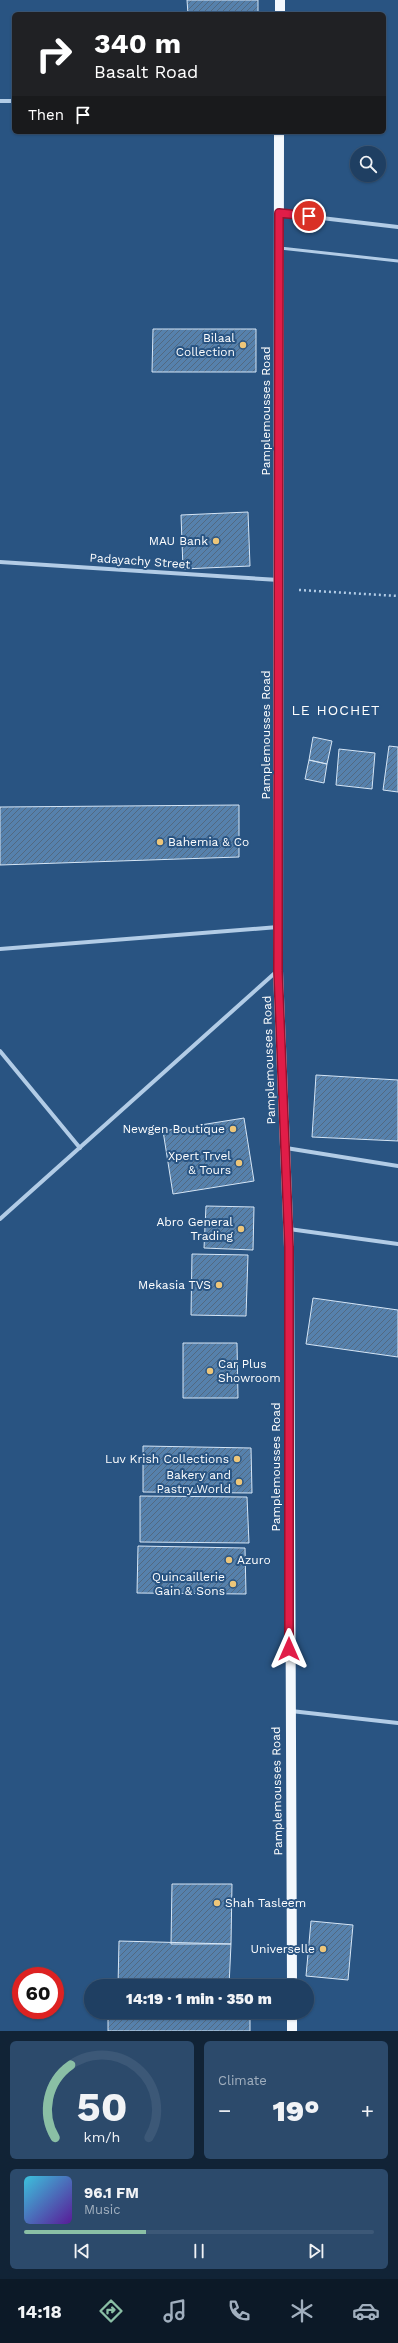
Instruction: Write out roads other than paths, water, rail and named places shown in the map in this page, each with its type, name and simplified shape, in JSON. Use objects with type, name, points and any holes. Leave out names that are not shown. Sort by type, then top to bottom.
[{"type":"main road","points":[[280,0],[280,12]]},
{"type":"main road","name":"Pamplemousses Road","points":[[279,134],[278,971],[288,1229],[289,1711],[292,1979]]},
{"type":"main road","points":[[292,2019],[292,2031]]},
{"type":"street","points":[[0,101],[12,101]]},
{"type":"street","points":[[279,213],[398,227]]},
{"type":"street","name":"Padayachy Street","points":[[0,562],[279,585]]},
{"type":"street","points":[[0,949],[278,926]]},
{"type":"street","points":[[0,1219],[278,971]]},
{"type":"street","points":[[0,1051],[80,1148]]},
{"type":"street","points":[[285,1148],[398,1166]]},
{"type":"street","points":[[288,1229],[398,1244]]},
{"type":"street","points":[[289,1711],[398,1723]]},
{"type":"lane","points":[[279,248],[398,261]]},
{"type":"place","name":"Bilaal Collection","points":[[243,345]]},
{"type":"place","name":"MAU Bank","points":[[216,541]]},
{"type":"place","name":"Bahemia & Co","points":[[160,842]]},
{"type":"place","name":"Newgen Boutique","points":[[233,1129]]},
{"type":"place","name":"Xpert Trvel & Tours","points":[[239,1163]]},
{"type":"place","name":"Abro General Trading","points":[[241,1229]]},
{"type":"place","name":"Mekasia TVS","points":[[219,1285]]},
{"type":"place","name":"Car Plus Showroom","points":[[210,1371]]},
{"type":"place","name":"Luv Krish Collections","points":[[237,1459]]},
{"type":"place","name":"Bakery and Pastry World","points":[[239,1482]]},
{"type":"place","name":"Azuro","points":[[229,1560]]},
{"type":"place","name":"Quincaillerie Gain & Sons","points":[[233,1584]]},
{"type":"place","name":"Shah Tasleem","points":[[217,1903]]},
{"type":"place","name":"Universelle","points":[[323,1949]]},
{"type":"district","name":"LE HOCHET","points":[[336,710]]}]
